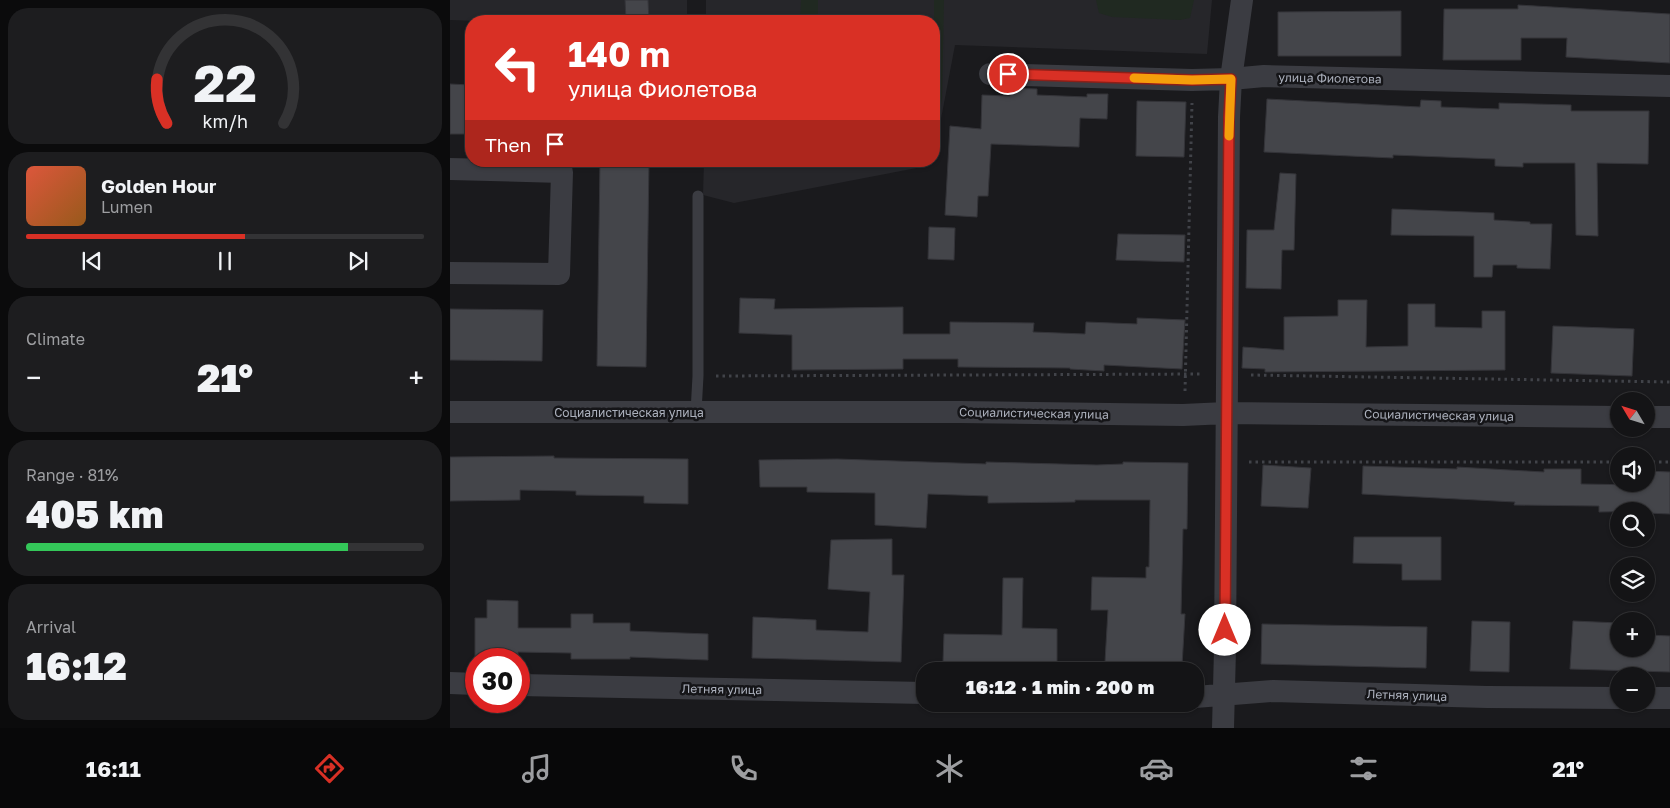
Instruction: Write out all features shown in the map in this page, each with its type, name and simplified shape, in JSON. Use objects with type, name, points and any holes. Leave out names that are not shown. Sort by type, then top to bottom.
[{"type":"street","points":[[1223,728],[1229,117],[1231,79],[1242,0]]},
{"type":"street","name":"улица Фиолетова","points":[[990,74],[1192,80],[1264,76],[1670,86]]},
{"type":"street","points":[[450,169],[562,172],[559,274],[450,273]]},
{"type":"street","name":"Социалистическая улица","points":[[450,412],[1226,413],[1610,417]]},
{"type":"street","points":[[1655,417],[1670,417]]},
{"type":"street","points":[[450,683],[465,684]]},
{"type":"street","name":"Летняя улица","points":[[530,685],[916,693]]},
{"type":"street","name":"Летняя улица","points":[[1204,696],[1273,691],[1487,697],[1610,698]]},
{"type":"street","points":[[1655,698],[1670,698]]},
{"type":"lane","points":[[696,412],[698,376],[698,196]]},
{"type":"path","points":[[1183,414],[1186,374],[1192,80]]},
{"type":"path","points":[[698,376],[1227,374],[1670,382]]},
{"type":"path","points":[[1226,462],[1610,462]]},
{"type":"path","points":[[1655,462],[1670,462]]},
{"type":"shaded area","points":[[450,0],[687,0],[687,15],[465,15],[465,20],[450,20]]},
{"type":"shaded area","points":[[706,0],[1212,0],[1207,54],[955,45],[940,124],[940,15],[706,15]]},
{"type":"shaded area","points":[[801,0],[818,0],[818,15],[800,15]]},
{"type":"shaded area","points":[[934,0],[944,0],[942,98],[940,111],[940,15],[934,15]]},
{"type":"shaded area","points":[[1096,0],[1194,0],[1190,18],[1180,20],[1112,17],[1099,13]]},
{"type":"shaded area","points":[[704,167],[922,167],[734,203],[703,195]]},
{"type":"building","points":[[625,0],[648,0],[649,15],[626,15]]},
{"type":"building","points":[[1518,5],[1670,14],[1670,63],[1566,57],[1567,38],[1521,38],[1521,60],[1443,60],[1444,9],[1518,9]]},
{"type":"building","points":[[1401,11],[1401,56],[1278,56],[1278,12]]},
{"type":"building","points":[[450,84],[465,85],[465,134],[450,134]]},
{"type":"building","points":[[1010,88],[1037,89],[1037,95],[1087,97],[1087,94],[1108,94],[1107,119],[1080,118],[1079,147],[991,144],[988,196],[978,196],[977,217],[945,215],[950,126],[981,129],[982,95],[1010,96]]},
{"type":"building","points":[[1267,99],[1420,107],[1421,100],[1441,101],[1441,107],[1499,109],[1499,103],[1571,105],[1571,111],[1649,111],[1648,164],[1597,163],[1598,236],[1576,235],[1575,163],[1523,163],[1523,167],[1495,166],[1495,159],[1393,155],[1393,158],[1264,152]]},
{"type":"building","points":[[1137,101],[1186,102],[1184,157],[1136,156]]},
{"type":"building","points":[[600,167],[649,167],[646,367],[597,366]]},
{"type":"building","points":[[1280,173],[1296,174],[1294,250],[1282,250],[1281,289],[1246,288],[1247,230],[1274,230]]},
{"type":"building","points":[[1392,209],[1494,213],[1494,220],[1530,222],[1530,224],[1552,224],[1550,269],[1517,268],[1517,265],[1493,265],[1492,277],[1474,277],[1474,236],[1391,235]]},
{"type":"building","points":[[929,227],[955,228],[954,260],[928,259]]},
{"type":"building","points":[[1118,234],[1185,235],[1184,262],[1116,260]]},
{"type":"building","points":[[740,298],[775,299],[774,309],[903,307],[903,334],[950,334],[950,322],[1034,323],[1033,332],[1085,334],[1086,322],[1137,324],[1137,318],[1185,320],[1182,369],[1104,365],[1104,371],[1070,368],[958,367],[958,359],[903,359],[903,369],[792,370],[792,335],[739,333]]},
{"type":"building","points":[[1338,300],[1367,300],[1366,347],[1408,346],[1408,304],[1435,304],[1435,327],[1482,328],[1482,311],[1505,311],[1505,370],[1265,372],[1265,369],[1242,368],[1243,347],[1284,350],[1284,317],[1338,316]]},
{"type":"building","points":[[450,309],[543,310],[542,361],[450,360]]},
{"type":"building","points":[[1553,326],[1634,329],[1632,376],[1551,373]]},
{"type":"building","points":[[554,456],[554,458],[688,459],[688,504],[644,503],[644,496],[576,495],[576,491],[520,490],[520,500],[450,501],[450,457]]},
{"type":"building","points":[[837,459],[986,464],[986,462],[1097,465],[1123,464],[1123,462],[1188,463],[1187,529],[1183,529],[1181,614],[1185,614],[1182,662],[1105,662],[1108,610],[1091,610],[1092,577],[1146,578],[1146,567],[1149,567],[1150,500],[988,503],[988,496],[928,494],[926,528],[875,525],[875,493],[807,492],[807,487],[760,487],[759,460]]},
{"type":"building","points":[[1263,465],[1311,468],[1308,508],[1261,506]]},
{"type":"building","points":[[1363,466],[1457,469],[1457,467],[1544,472],[1544,469],[1581,469],[1581,484],[1610,484],[1610,492],[1655,492],[1655,471],[1670,472],[1670,514],[1655,513],[1655,502],[1610,502],[1610,512],[1599,512],[1599,506],[1514,505],[1515,502],[1362,494]]},
{"type":"building","points":[[1354,537],[1441,537],[1441,580],[1402,580],[1402,564],[1353,563]]},
{"type":"building","points":[[892,539],[892,575],[904,575],[901,662],[752,658],[753,617],[816,620],[816,630],[868,632],[870,592],[828,589],[831,540]]},
{"type":"building","points":[[1003,578],[1023,578],[1022,628],[1057,629],[1057,662],[943,662],[944,634],[1002,635]]},
{"type":"building","points":[[487,600],[518,601],[518,628],[571,628],[571,614],[593,614],[593,623],[630,623],[630,631],[708,634],[708,660],[630,657],[630,659],[571,659],[571,653],[530,652],[530,648],[475,648],[475,618],[487,618]]},
{"type":"building","points":[[1472,621],[1510,622],[1509,672],[1470,671]]},
{"type":"building","points":[[1573,621],[1610,623],[1610,657],[1655,657],[1655,635],[1670,636],[1670,672],[1655,672],[1655,667],[1610,667],[1610,670],[1570,669]]},
{"type":"building","points":[[1262,624],[1427,627],[1426,668],[1261,664]]},
{"type":"slow traffic","points":[[1134,78],[1231,79],[1229,136]]},
{"type":"route","points":[[1008,74],[1192,80],[1231,79],[1229,117],[1225,630]]}]
